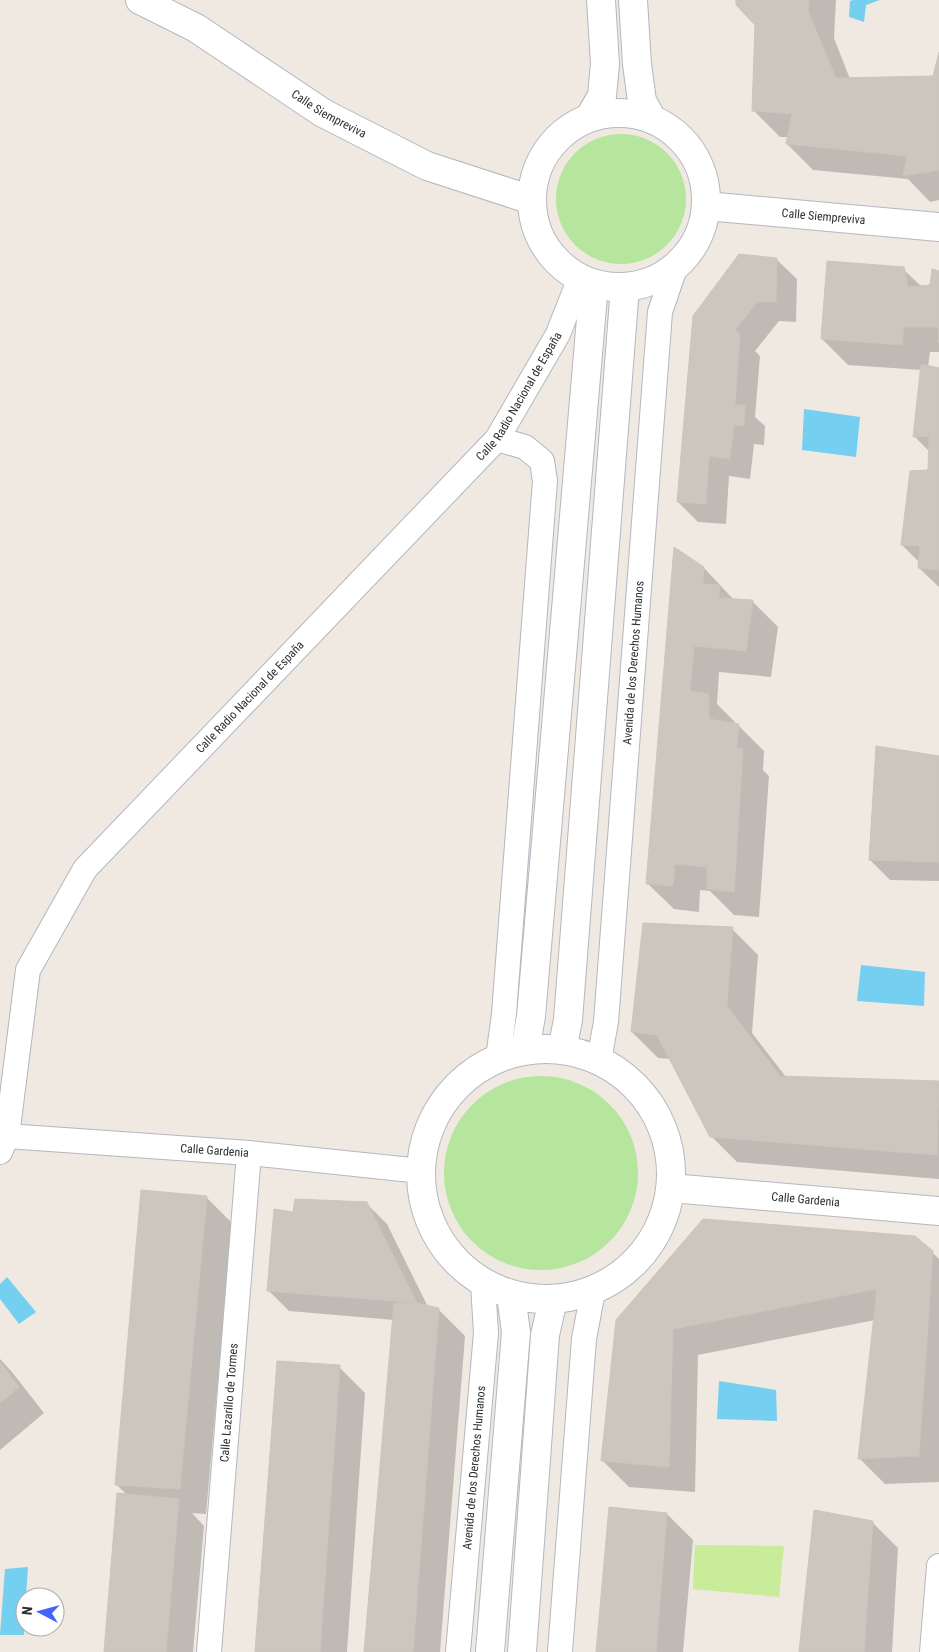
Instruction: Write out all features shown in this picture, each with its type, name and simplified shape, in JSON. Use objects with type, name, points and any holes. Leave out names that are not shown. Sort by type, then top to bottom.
[{"type":"main road","name":"Calle Siempreviva","points":[[140,0],[196,28],[323,114],[427,166],[532,200]]},
{"type":"main road","points":[[589,118],[602,96],[605,64],[601,0]]},
{"type":"main road","points":[[633,0],[637,64],[642,101],[652,119]]},
{"type":"main road","points":[[610,113],[632,113],[652,119],[676,133],[694,154],[704,179],[706,206],[702,230],[690,251],[674,268],[652,282],[625,288],[609,287],[587,281],[560,265],[544,246],[535,224],[532,200],[536,173],[548,149],[566,130],[589,118],[610,113]]},
{"type":"main road","name":"Calle Siempreviva","points":[[706,206],[939,226]]},
{"type":"main road","points":[[525,1050],[531,1016],[587,281]]},
{"type":"main road","points":[[562,1050],[568,1020],[625,288]]},
{"type":"main road","points":[[525,1050],[562,1050],[599,1060],[632,1082],[656,1112],[669,1150],[671,1188],[663,1222],[646,1251],[622,1275],[593,1291],[552,1300],[511,1295],[484,1284],[457,1263],[436,1236],[424,1204],[420,1171],[427,1135],[443,1103],[467,1077],[498,1058],[525,1050]]},
{"type":"main road","name":"Calle Gardenia","points":[[671,1188],[939,1211]]},
{"type":"main road","points":[[490,1652],[516,1332],[511,1295]]},
{"type":"main road","points":[[522,1652],[545,1335],[552,1300]]},
{"type":"street","name":"Avenida de los Derechos Humanos","points":[[599,1060],[606,1022],[660,312],[674,268]]},
{"type":"street","name":"Calle Radio Nacional de España","points":[[4,1144],[28,970],[85,868],[497,439],[587,281]]},
{"type":"street","points":[[497,439],[525,447],[542,461],[545,481],[504,1014],[498,1058]]},
{"type":"street","name":"Calle Gardenia","points":[[4,1144],[249,1154],[420,1171]]},
{"type":"street","name":"Calle Lazarillo de Tormes","points":[[209,1652],[249,1154]]},
{"type":"street","name":"Avenida de los Derechos Humanos","points":[[458,1652],[486,1333],[484,1284]]},
{"type":"street","points":[[560,1652],[584,1339],[593,1291]]},
{"type":"street","points":[[932,1652],[939,1566]]},
{"type":"green space","points":[[621,134],[634,135],[646,139],[667,153],[681,174],[685,186],[685,212],[681,224],[667,245],[646,259],[634,263],[621,264],[608,263],[596,259],[575,245],[561,224],[557,212],[556,199],[557,186],[561,174],[575,153],[596,139],[608,135]]},
{"type":"green space","points":[[551,1076],[560,1077],[587,1087],[610,1104],[622,1119],[631,1136],[637,1154],[637,1192],[631,1210],[622,1227],[610,1242],[595,1254],[578,1263],[560,1269],[531,1270],[522,1269],[495,1259],[479,1248],[466,1235],[455,1219],[445,1192],[444,1163],[445,1154],[455,1127],[466,1111],[479,1098],[495,1087],[522,1077]]},
{"type":"green space","points":[[695,1545],[784,1546],[779,1597],[693,1589]]},
{"type":"water","points":[[880,0],[866,5],[864,22],[849,17],[850,1]]},
{"type":"water","points":[[804,409],[860,417],[856,457],[802,450]]},
{"type":"water","points":[[861,965],[925,972],[924,1006],[857,1001]]},
{"type":"water","points":[[7,1277],[36,1312],[19,1324],[0,1299],[0,1284]]},
{"type":"water","points":[[719,1381],[776,1390],[777,1421],[717,1419]]},
{"type":"water","points":[[28,1567],[27,1587],[15,1587],[15,1635],[0,1635],[5,1569]]},
{"type":"building","points":[[736,0],[809,0],[808,11],[836,78],[933,76],[939,52],[939,170],[903,176],[907,156],[786,144],[792,114],[752,111],[755,25],[736,5]]},
{"type":"building","points":[[739,254],[777,258],[776,302],[758,301],[735,330],[740,334],[735,405],[745,405],[744,426],[734,425],[730,459],[709,456],[706,504],[677,502],[693,316]]},
{"type":"building","points":[[827,261],[904,267],[908,287],[930,285],[932,269],[939,271],[939,343],[938,327],[904,327],[902,345],[821,339]]},
{"type":"building","points":[[921,364],[939,368],[939,570],[918,568],[920,546],[901,545],[910,471],[928,470],[929,436],[913,437]]},
{"type":"building","points":[[674,547],[704,567],[703,584],[720,585],[719,598],[753,600],[746,651],[694,646],[690,691],[709,694],[709,719],[739,724],[737,747],[743,749],[734,892],[707,889],[707,867],[675,864],[673,886],[646,884]]},
{"type":"building","points":[[876,746],[939,756],[939,862],[869,860]]},
{"type":"building","points":[[643,923],[733,927],[727,1006],[780,1076],[939,1081],[937,1155],[710,1137],[657,1035],[631,1032]]},
{"type":"building","points":[[141,1190],[207,1196],[180,1489],[115,1485]]},
{"type":"building","points":[[295,1199],[367,1202],[417,1303],[267,1291],[274,1209],[293,1212]]},
{"type":"building","points":[[703,1219],[915,1236],[933,1251],[919,1456],[858,1459],[877,1289],[673,1329],[669,1467],[601,1461],[616,1320]]},
{"type":"building","points":[[394,1303],[417,1303],[439,1308],[413,1652],[364,1652]]},
{"type":"building","points":[[277,1361],[340,1365],[320,1652],[255,1652]]},
{"type":"building","points":[[0,1362],[19,1387],[0,1403]]},
{"type":"building","points":[[117,1493],[179,1499],[166,1652],[104,1652]]},
{"type":"building","points":[[609,1507],[667,1513],[656,1652],[596,1652]]},
{"type":"building","points":[[814,1510],[873,1521],[864,1652],[799,1652]]}]
